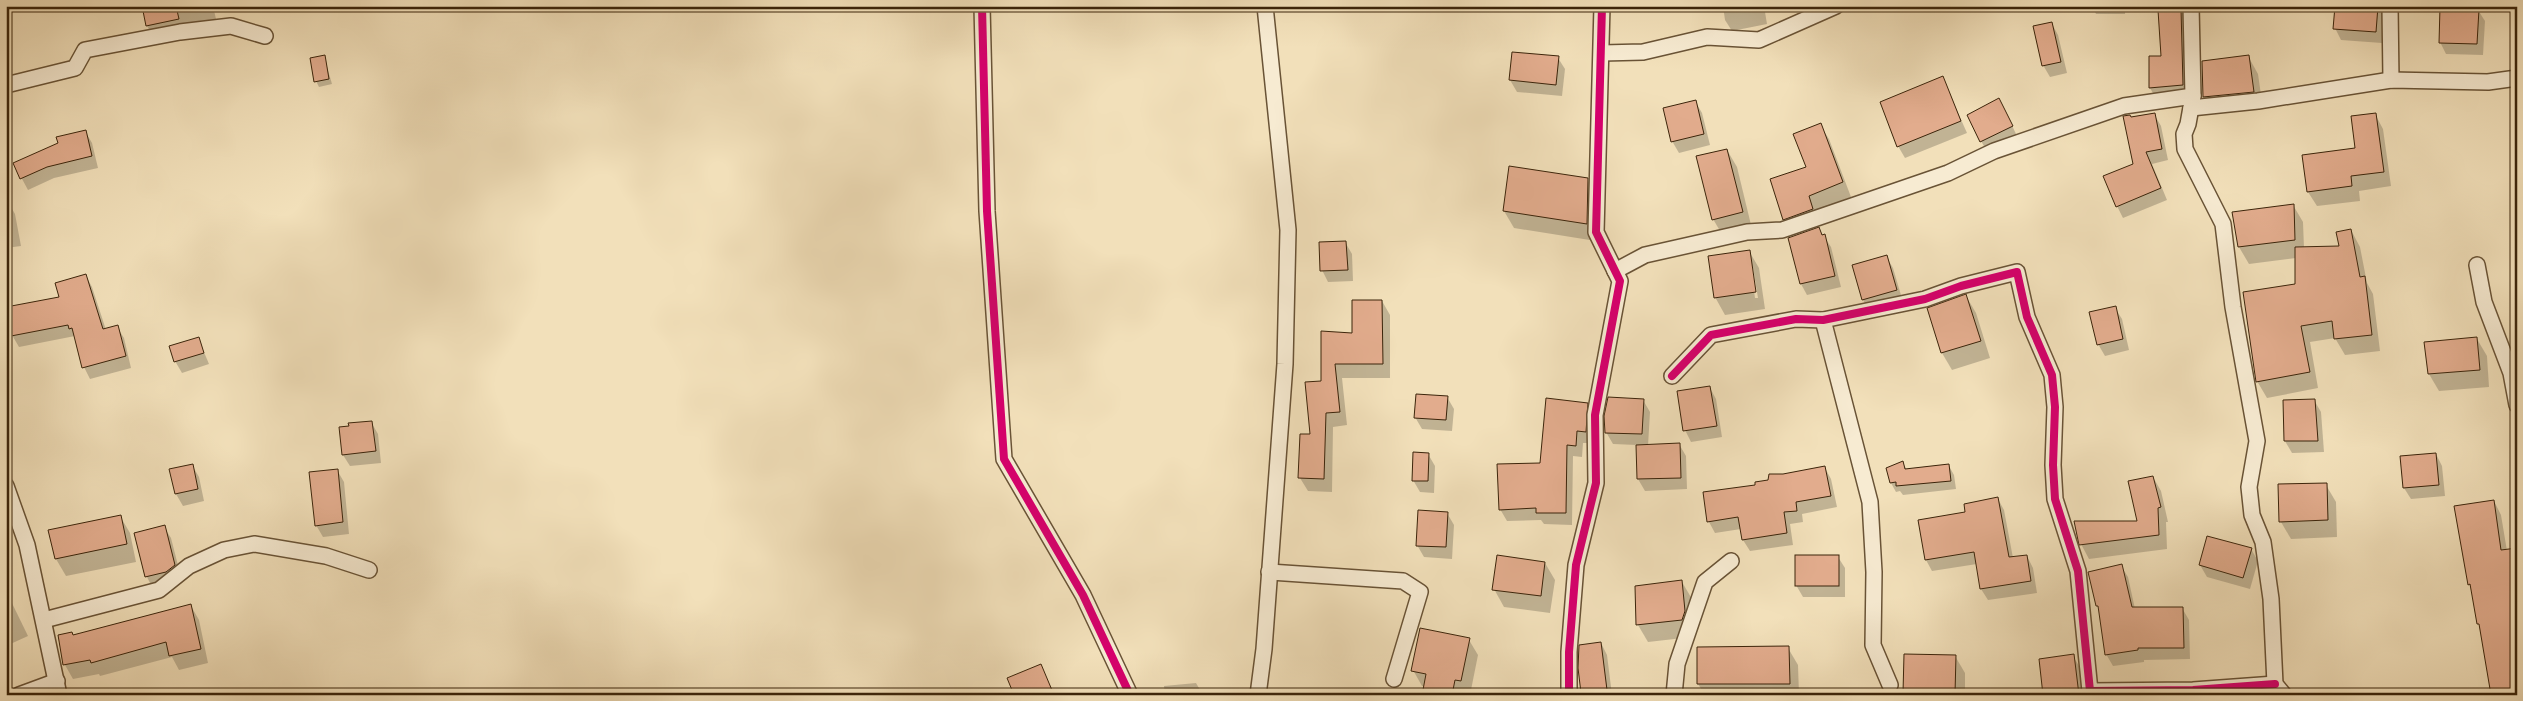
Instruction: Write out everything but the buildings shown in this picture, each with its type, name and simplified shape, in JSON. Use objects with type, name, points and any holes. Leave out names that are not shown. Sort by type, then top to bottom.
[{"type":"street","points":[[982,6],[986,211],[1004,458],[1083,595],[1130,695]]},
{"type":"street","points":[[1258,695],[1285,364],[1288,230],[1265,6]]},
{"type":"street","points":[[1569,695],[1569,652],[1576,565],[1596,484],[1595,415],[1620,281],[1596,232],[1602,6]]},
{"type":"street","points":[[1602,53],[1643,52],[1707,37],[1759,40],[1836,6]]},
{"type":"street","points":[[1672,376],[1711,335],[1796,319],[1823,320],[1925,299],[1960,286],[2017,272],[2027,317],[2052,376],[2055,407],[2053,465],[2055,499],[2078,571],[2090,691],[2280,689],[2263,542],[2252,515],[2249,487],[2257,441],[2233,308],[2223,224],[2186,149],[2184,134],[2192,102],[2191,6]]},
{"type":"street","points":[[2390,6],[2391,80]]},
{"type":"street","points":[[6,85],[75,68],[85,50],[170,34],[231,26],[265,36]]},
{"type":"street","points":[[1615,271],[1645,254],[1747,232],[1782,230],[1948,174],[1994,151],[2124,106],[2258,101],[2391,80],[2488,82],[2517,78]]},
{"type":"street","points":[[2477,265],[2484,302],[2512,373],[2517,405]]},
{"type":"street","points":[[1823,320],[1870,502],[1874,572],[1873,645],[1890,685]]},
{"type":"street","points":[[6,486],[12,520],[28,545],[58,688],[19,695]]},
{"type":"street","points":[[44,620],[159,590],[189,566],[224,550],[254,544],[326,556],[369,570]]},
{"type":"street","points":[[1674,695],[1677,664],[1705,582],[1731,561]]},
{"type":"street","points":[[1269,572],[1403,582],[1420,592],[1394,679]]},
{"type":"cycle path","points":[[982,6],[987,211],[1004,459],[1083,595],[1130,695]]},
{"type":"cycle path","points":[[1569,695],[1569,652],[1576,565],[1596,483],[1595,415],[1620,281],[1596,232],[1602,6]]},
{"type":"cycle path","points":[[1672,376],[1711,335],[1796,319],[1823,320],[1925,299],[1961,286],[2017,272],[2027,317],[2052,375],[2055,407],[2053,465],[2055,499],[2078,571],[2090,691],[2193,690],[2275,684]]}]
